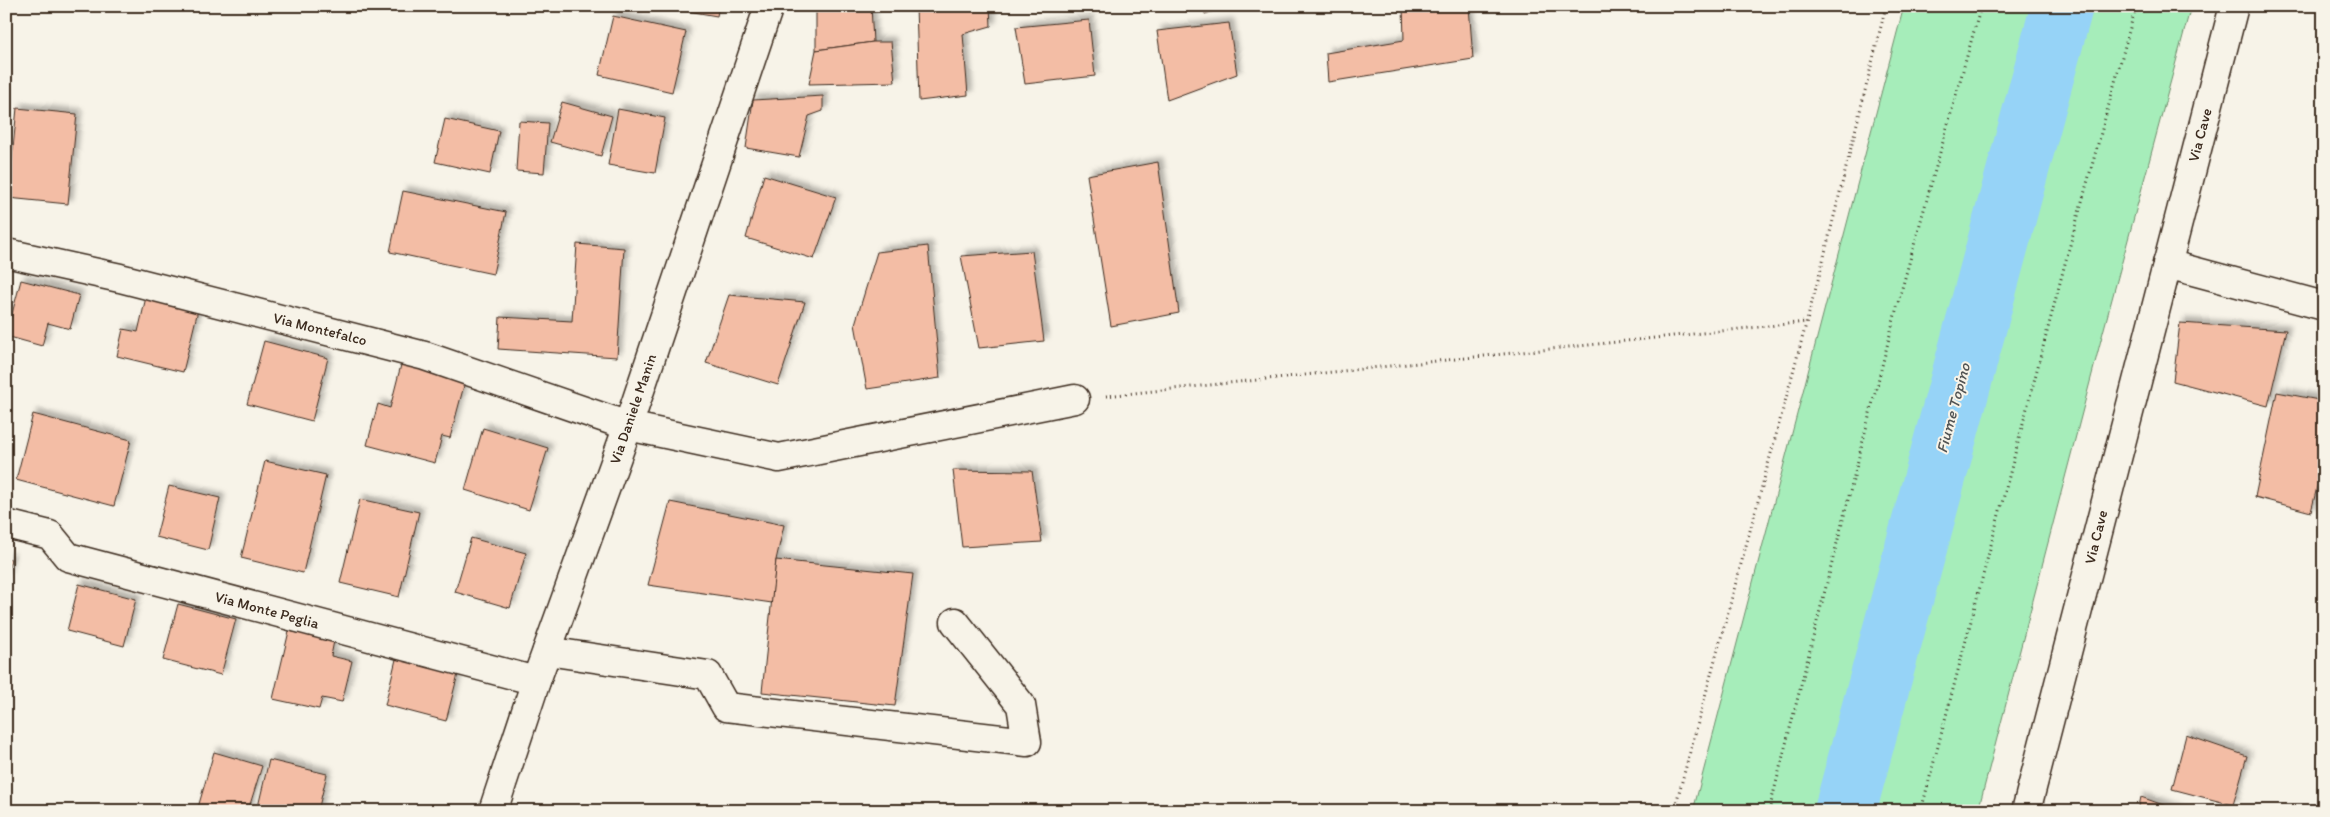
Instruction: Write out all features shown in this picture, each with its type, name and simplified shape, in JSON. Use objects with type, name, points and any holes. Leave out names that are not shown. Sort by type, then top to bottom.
[{"type":"street","name":"Via Daniele Manin","points":[[493,811],[536,681],[628,426],[769,6]]},
{"type":"street","name":"Via Cave","points":[[2026,811],[2234,6]]},
{"type":"street","name":"Via Montefalco","points":[[6,253],[120,278],[425,356],[628,426],[779,458],[1075,399]]},
{"type":"street","points":[[2167,264],[2324,306]]},
{"type":"street","name":"Via Monte Peglia","points":[[6,524],[50,535],[68,557],[536,681]]},
{"type":"street","points":[[547,651],[708,675],[726,707],[1027,742],[1020,705],[954,622]]},
{"type":"path","points":[[1674,811],[1806,322],[1886,6]]},
{"type":"path","points":[[1769,811],[1899,299],[1981,6]]},
{"type":"path","points":[[1921,811],[2067,256],[2136,6]]},
{"type":"path","points":[[1075,399],[1806,322]]},
{"type":"green space","points":[[1904,6],[2191,6],[2102,336],[1978,811],[1693,811]]},
{"type":"building","points":[[659,6],[719,6],[717,16]]},
{"type":"building","points":[[816,6],[871,6],[873,42],[816,50]]},
{"type":"building","points":[[916,6],[990,6],[991,26],[963,34],[968,95],[919,101]]},
{"type":"building","points":[[1203,6],[1230,6],[1205,14]]},
{"type":"building","points":[[1403,6],[1469,6],[1473,59],[1328,82],[1326,53],[1404,40]]},
{"type":"building","points":[[613,16],[686,32],[672,92],[599,75]]},
{"type":"building","points":[[1089,20],[1095,76],[1025,84],[1016,27]]},
{"type":"building","points":[[1229,23],[1237,74],[1167,100],[1157,31]]},
{"type":"building","points":[[873,42],[891,42],[895,82],[809,84],[816,50]]},
{"type":"building","points":[[823,96],[823,111],[809,116],[799,157],[746,148],[753,100]]},
{"type":"building","points":[[562,102],[612,116],[601,156],[550,142]]},
{"type":"building","points":[[17,108],[77,114],[68,204],[8,198]]},
{"type":"building","points":[[618,109],[665,118],[655,173],[608,165]]},
{"type":"building","points":[[445,119],[499,131],[490,174],[435,162]]},
{"type":"building","points":[[519,121],[548,123],[544,173],[516,171]]},
{"type":"building","points":[[1158,162],[1179,313],[1111,326],[1087,175]]},
{"type":"building","points":[[764,175],[836,197],[814,259],[746,238]]},
{"type":"building","points":[[403,191],[506,212],[493,274],[390,252]]},
{"type":"building","points":[[577,244],[624,248],[617,357],[498,349],[500,317],[572,321]]},
{"type":"building","points":[[928,246],[940,378],[867,389],[855,324],[877,252]]},
{"type":"building","points":[[1032,251],[1044,341],[979,348],[961,256]]},
{"type":"building","points":[[21,280],[79,295],[70,329],[48,323],[42,346],[6,336]]},
{"type":"building","points":[[729,295],[805,302],[778,385],[706,363]]},
{"type":"building","points":[[146,297],[198,310],[183,372],[117,356],[123,329],[138,332]]},
{"type":"building","points":[[2180,323],[2286,330],[2268,406],[2173,381]]},
{"type":"building","points":[[264,341],[328,358],[312,421],[247,404]]},
{"type":"building","points":[[402,361],[466,378],[450,438],[442,436],[435,463],[367,445],[378,404],[390,408]]},
{"type":"building","points":[[2277,392],[2324,401],[2324,458],[2311,512],[2255,497]]},
{"type":"building","points":[[33,414],[131,440],[114,506],[16,480]]},
{"type":"building","points":[[483,428],[548,448],[529,510],[465,490]]},
{"type":"building","points":[[265,461],[326,475],[303,573],[241,558]]},
{"type":"building","points":[[953,470],[1032,471],[1042,542],[962,547]]},
{"type":"building","points":[[169,486],[220,498],[208,550],[156,537]]},
{"type":"building","points":[[360,499],[419,512],[399,597],[340,583]]},
{"type":"building","points":[[670,502],[784,525],[776,560],[772,603],[648,585]]},
{"type":"building","points":[[471,538],[526,553],[510,608],[455,592]]},
{"type":"building","points":[[6,558],[11,559],[6,579]]},
{"type":"building","points":[[776,560],[913,574],[895,706],[762,692]]},
{"type":"building","points":[[79,584],[136,599],[124,646],[67,631]]},
{"type":"building","points":[[178,604],[236,619],[221,675],[163,660]]},
{"type":"building","points":[[289,631],[334,641],[331,656],[352,661],[342,702],[322,698],[319,709],[273,699]]},
{"type":"building","points":[[397,655],[459,670],[446,721],[385,705]]},
{"type":"building","points":[[2186,735],[2247,756],[2233,805],[2172,789]]},
{"type":"building","points":[[214,752],[262,766],[248,811],[197,811]]},
{"type":"building","points":[[269,760],[327,774],[318,811],[257,811]]},
{"type":"building","points":[[2141,797],[2180,811],[2138,811]]},
{"type":"waterway","name":"Fiume Topino","points":[[1845,811],[2062,6]]}]
